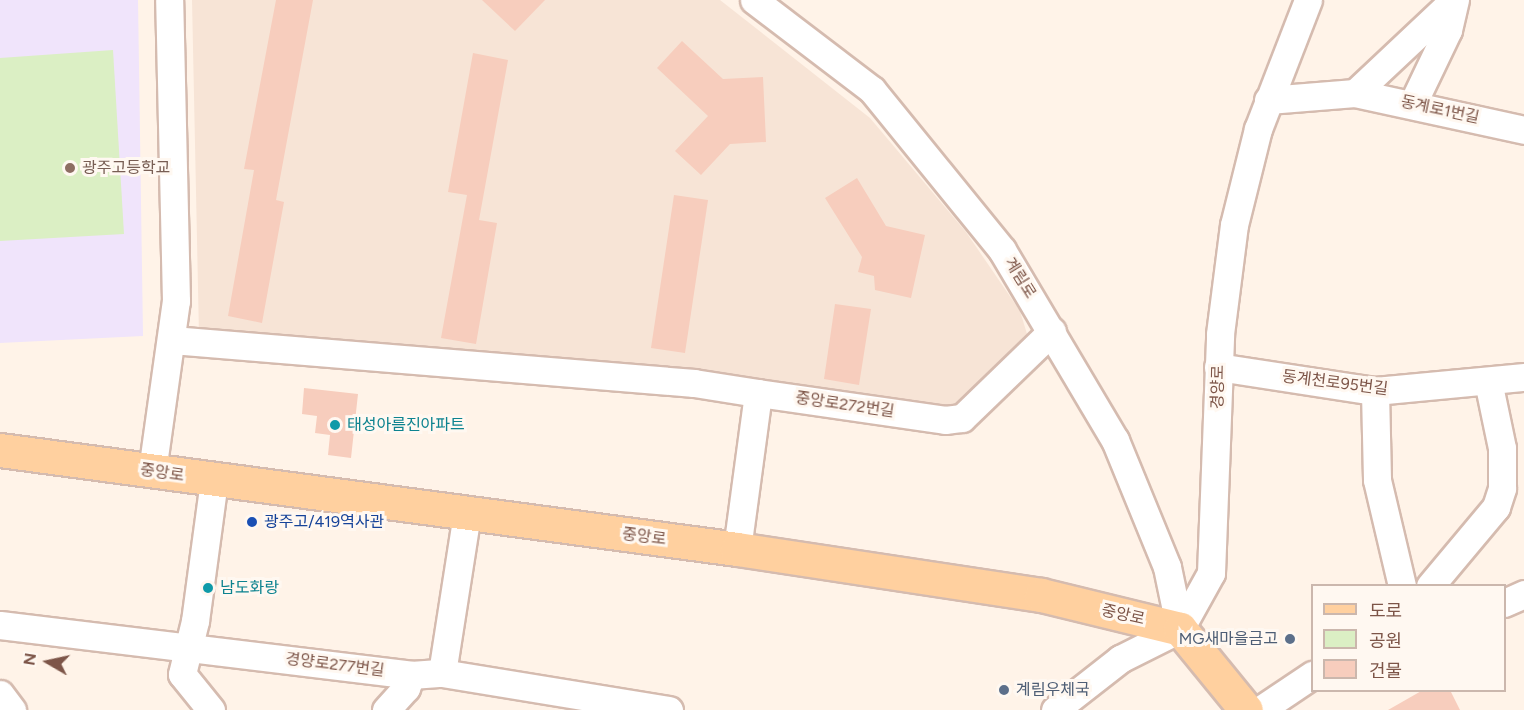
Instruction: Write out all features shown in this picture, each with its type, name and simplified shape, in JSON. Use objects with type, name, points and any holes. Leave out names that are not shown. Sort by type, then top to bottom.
[{"type":"main road","name":"중앙로","points":[[0,450],[214,481],[737,549],[1001,587],[1180,629]]},
{"type":"main road","points":[[1180,629],[1246,710]]},
{"type":"street","points":[[152,471],[176,301],[169,0]]},
{"type":"street","name":"계림로","points":[[754,0],[872,90],[1002,250],[1115,440],[1167,567],[1180,629]]},
{"type":"street","name":"경양로","points":[[1180,629],[1211,573],[1218,367],[1234,225],[1246,169],[1269,100],[1308,0]]},
{"type":"street","points":[[1355,93],[1454,0]]},
{"type":"street","points":[[1413,103],[1448,30],[1454,0]]},
{"type":"street","name":"동계로1번길","points":[[1269,100],[1355,93],[1413,103],[1524,130]]},
{"type":"street","name":"중앙로272번길","points":[[172,340],[671,381],[954,420],[970,414],[1052,331]]},
{"type":"street","name":"동계천로95번길","points":[[1218,367],[1375,391],[1524,377]]},
{"type":"street","points":[[1431,584],[1496,507],[1502,488],[1502,448],[1488,381]]},
{"type":"street","points":[[1375,391],[1377,480],[1402,584]]},
{"type":"street","points":[[737,549],[758,393]]},
{"type":"street","points":[[211,710],[182,674],[189,646],[214,481]]},
{"type":"street","points":[[442,673],[467,514]]},
{"type":"street","points":[[1506,602],[1524,594]]},
{"type":"street","name":"경양로277번길","points":[[0,625],[189,646],[411,675],[442,673],[669,710]]},
{"type":"street","points":[[1055,710],[1120,659],[1180,629]]},
{"type":"street","points":[[386,710],[406,688],[411,675]]},
{"type":"street","points":[[1260,710],[1311,676]]},
{"type":"street","points":[[0,693],[12,710]]},
{"type":"shaded area","name":"광주고등학교","points":[[0,0],[138,0],[143,336],[0,343]]},
{"type":"shaded area","points":[[192,0],[720,0],[870,118],[966,232],[1020,311],[1027,334],[966,408],[954,413],[199,336]]},
{"type":"green space","points":[[113,50],[124,234],[0,241],[0,58]]},
{"type":"building","points":[[276,0],[313,0],[276,200],[284,202],[262,323],[228,316],[254,170],[244,169]]},
{"type":"building","points":[[482,0],[545,0],[515,31]]},
{"type":"building","points":[[682,41],[723,79],[763,77],[766,142],[730,144],[701,175],[675,151],[708,116],[657,68]]},
{"type":"building","points":[[473,53],[508,60],[479,220],[497,223],[476,344],[441,338],[467,195],[448,192]]},
{"type":"building","points":[[857,178],[886,226],[925,235],[911,298],[875,290],[874,276],[858,272],[862,257],[825,198]]},
{"type":"building","points":[[674,195],[708,200],[685,353],[651,348]]},
{"type":"building","points":[[835,304],[871,309],[859,385],[824,379]]},
{"type":"building","name":"태성아름진아파트","points":[[304,388],[358,394],[351,458],[328,455],[330,435],[315,433],[317,416],[302,414]]},
{"type":"building","points":[[1420,692],[1451,692],[1460,710],[1388,710]]},
{"type":"place","name":"광주고등학교","points":[[70,168]]},
{"type":"place","name":"태성아름진아파트","points":[[335,425]]},
{"type":"place","name":"광주고/419역사관","points":[[252,522]]},
{"type":"place","name":"남도화랑","points":[[208,588]]},
{"type":"place","name":"MG새마을금고","points":[[1290,639]]},
{"type":"place","name":"계림우체국","points":[[1004,690]]}]
